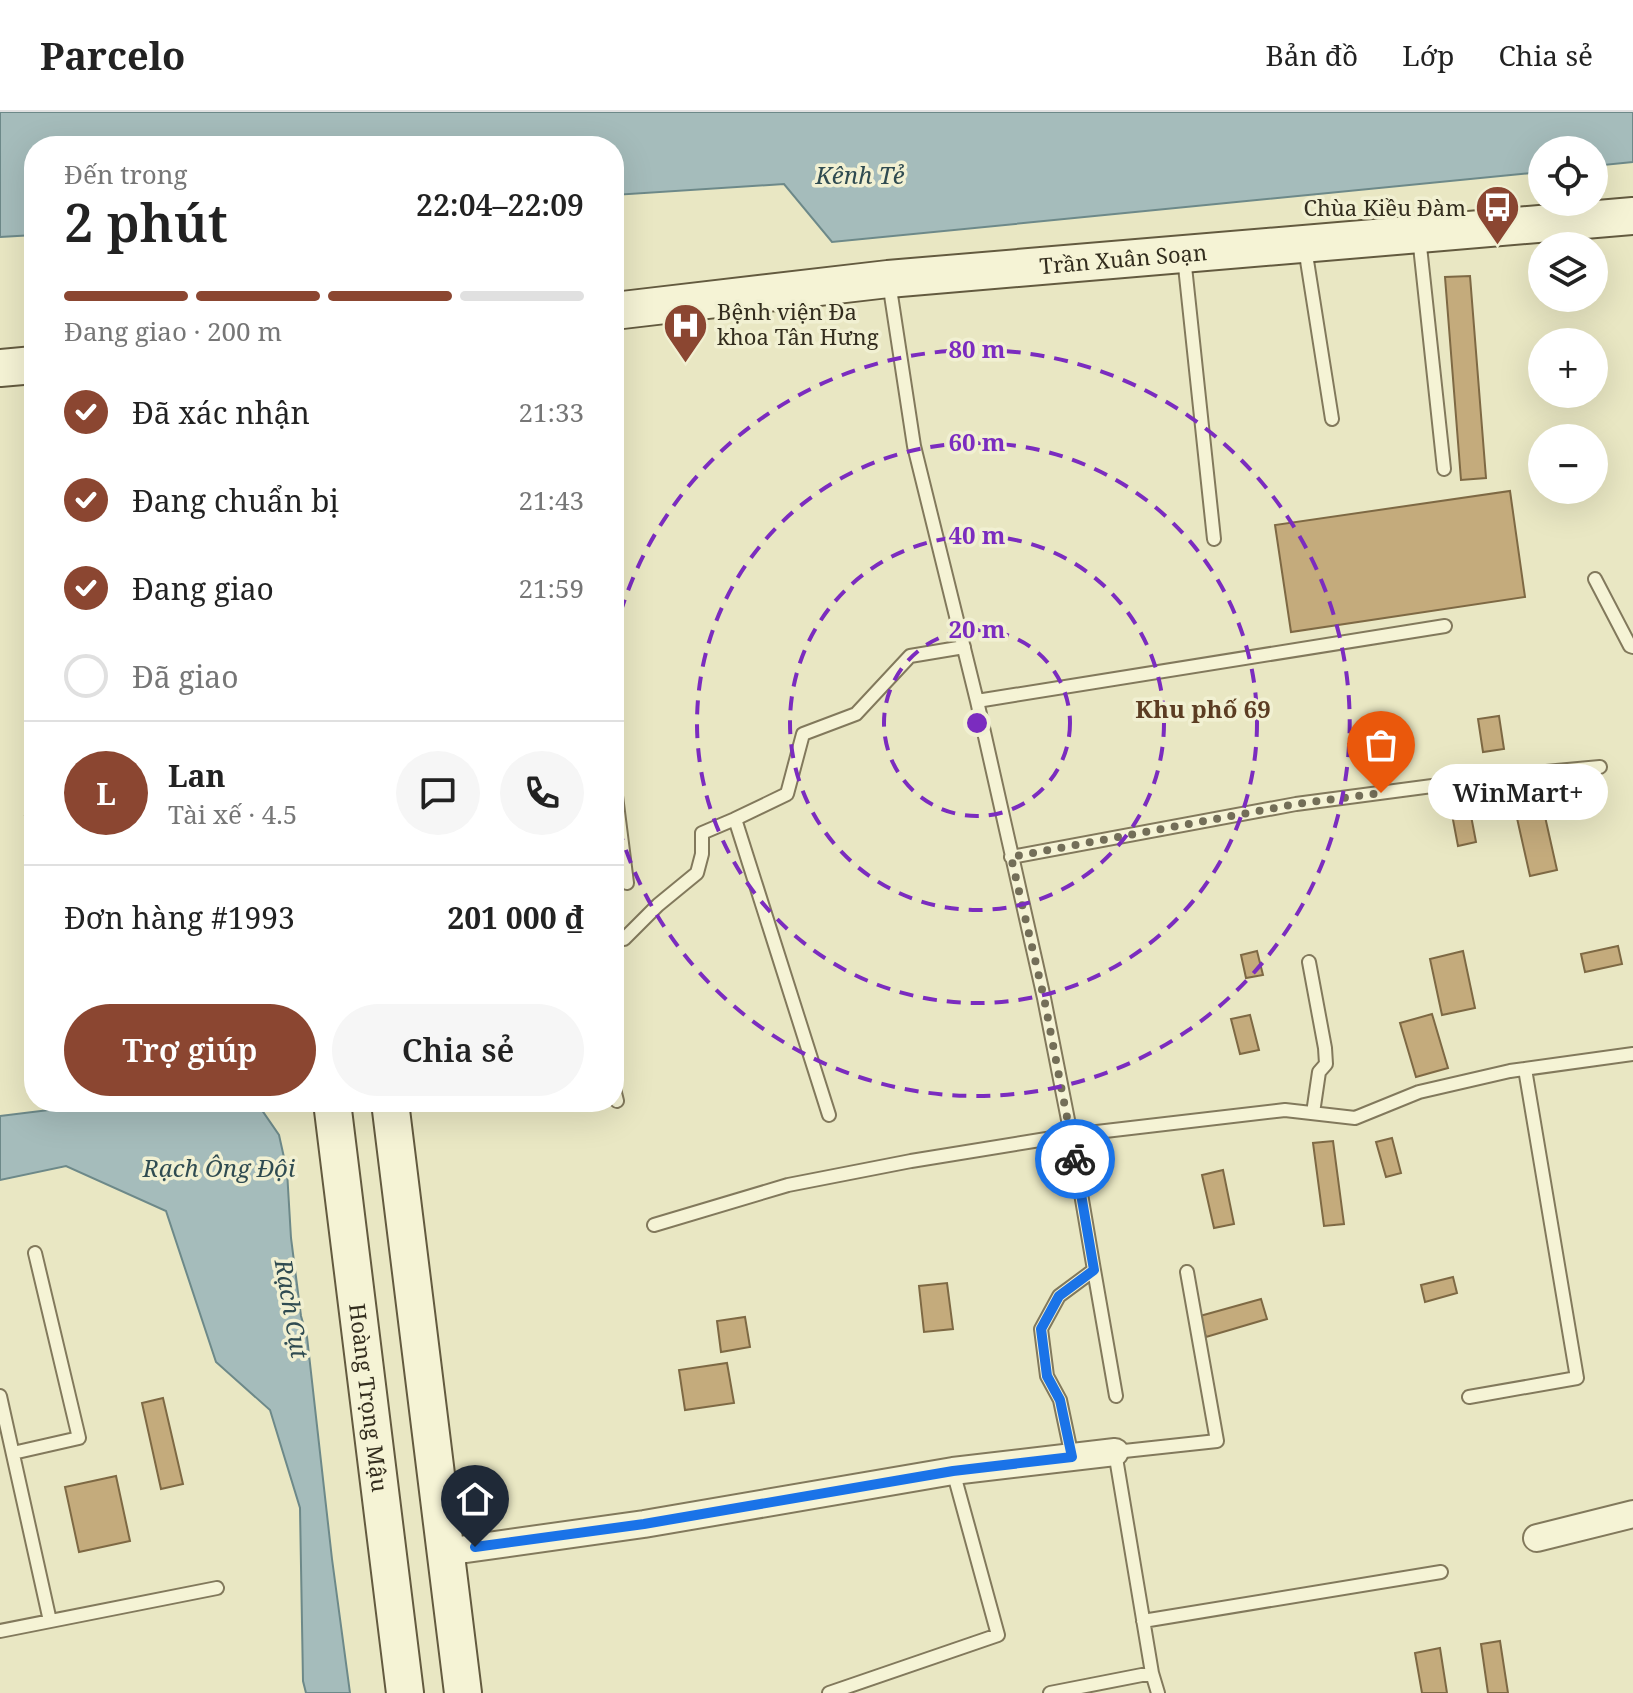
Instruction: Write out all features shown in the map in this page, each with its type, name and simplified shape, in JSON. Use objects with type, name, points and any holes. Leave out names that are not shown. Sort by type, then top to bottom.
[{"type":"main road","name":"Trần Xuân Soạn","points":[[624,310],[888,279],[1633,216]]},
{"type":"main road","points":[[0,368],[24,366]]},
{"type":"main road","name":"Hoàng Trọng Mậu","points":[[333,1112],[405,1693]]},
{"type":"main road","points":[[391,1112],[463,1693]]},
{"type":"main road","points":[[388,1559],[445,1552]]},
{"type":"street","points":[[445,1552],[644,1524],[953,1471],[1115,1452]]},
{"type":"street","points":[[1537,1538],[1633,1514]]},
{"type":"lane","points":[[1419,234],[1444,469]]},
{"type":"lane","points":[[1304,243],[1332,419]]},
{"type":"lane","points":[[1184,254],[1214,539]]},
{"type":"lane","points":[[888,279],[914,446],[977,701],[1044,998],[1116,1396]]},
{"type":"lane","points":[[1595,579],[1633,647]]},
{"type":"lane","points":[[977,701],[1445,626]]},
{"type":"lane","points":[[624,939],[658,905],[697,873],[702,854],[702,833],[787,794],[803,734],[856,714],[910,656],[964,647]]},
{"type":"lane","points":[[1011,857],[1296,804],[1600,767]]},
{"type":"lane","points":[[735,819],[829,1115]]},
{"type":"lane","points":[[624,859],[627,883]]},
{"type":"lane","points":[[1309,962],[1326,1064],[1319,1072],[1313,1113]]},
{"type":"lane","points":[[654,1225],[788,1185],[911,1161],[1071,1135],[1285,1110],[1355,1118],[1419,1092],[1525,1069],[1633,1054]]},
{"type":"lane","points":[[1469,1397],[1577,1378],[1525,1069]]},
{"type":"lane","points":[[13,1453],[79,1438],[35,1253]]},
{"type":"lane","points":[[1072,1457],[1060,1400],[1047,1376],[1041,1329],[1059,1296],[1094,1270]]},
{"type":"lane","points":[[1158,1693],[1115,1452],[1217,1441],[1187,1272]]},
{"type":"lane","points":[[0,1396],[50,1621]]},
{"type":"lane","points":[[829,1693],[998,1635],[953,1471]]},
{"type":"lane","points":[[1143,1621],[1441,1572]]},
{"type":"lane","points":[[0,1631],[217,1588]]},
{"type":"lane","points":[[1050,1693],[1152,1673]]},
{"type":"water","name":"Kênh Tẻ","points":[[0,112],[1633,112],[1633,162],[1608,165],[1608,136],[1528,136],[1528,173],[832,242],[784,184],[624,194],[624,136],[24,136],[24,236],[0,237]]},
{"type":"water","name":"Rạch Ông Đội","points":[[33,1112],[263,1112],[279,1135],[287,1171],[291,1238],[301,1316],[307,1337],[350,1693],[306,1693],[303,1681],[300,1508],[270,1410],[216,1362],[166,1211],[66,1166],[0,1180],[0,1116]]},
{"type":"building","points":[[1470,276],[1486,478],[1461,480],[1445,277]]},
{"type":"building","points":[[1510,491],[1525,597],[1291,632],[1275,525]]},
{"type":"building","points":[[1499,716],[1504,749],[1483,752],[1478,719]]},
{"type":"building","points":[[1537,781],[1557,870],[1530,876],[1510,787]]},
{"type":"building","points":[[1468,800],[1476,842],[1458,846],[1450,804]]},
{"type":"building","points":[[1618,946],[1622,964],[1585,972],[1581,954]]},
{"type":"building","points":[[1257,951],[1263,975],[1246,978],[1241,955]]},
{"type":"building","points":[[1463,951],[1475,1008],[1442,1015],[1430,959]]},
{"type":"building","points":[[1432,1014],[1448,1068],[1416,1077],[1400,1023]]},
{"type":"building","points":[[1250,1015],[1259,1050],[1240,1054],[1231,1019]]},
{"type":"building","points":[[1392,1138],[1401,1173],[1386,1177],[1376,1142]]},
{"type":"building","points":[[1333,1141],[1344,1224],[1324,1226],[1313,1143]]},
{"type":"building","points":[[1223,1170],[1234,1224],[1214,1228],[1202,1175]]},
{"type":"building","points":[[1453,1277],[1457,1293],[1425,1302],[1421,1285]]},
{"type":"building","points":[[947,1283],[953,1329],[924,1332],[919,1286]]},
{"type":"building","points":[[1261,1299],[1267,1319],[1206,1337],[1200,1316]]},
{"type":"building","points":[[745,1317],[750,1347],[721,1352],[717,1321]]},
{"type":"building","points":[[727,1363],[734,1403],[685,1410],[679,1370]]},
{"type":"building","points":[[163,1398],[183,1484],[161,1489],[142,1403]]},
{"type":"building","points":[[116,1476],[130,1541],[79,1552],[65,1487]]},
{"type":"building","points":[[1500,1641],[1508,1693],[1488,1693],[1481,1644]]},
{"type":"building","points":[[1440,1648],[1447,1693],[1422,1693],[1415,1653]]},
{"type":"way so far","points":[[1075,1159],[1044,998],[1011,857],[1296,804],[1381,793]]},
{"type":"place","name":"Chùa Kiều Đàm","points":[[1497,247]]},
{"type":"place","name":"Bệnh viện Đa khoa Tân Hưng","points":[[686,364]]},
{"type":"place","name":"WinMart+","points":[[1381,793]]},
{"type":"district","name":"Khu phố 69","points":[[1203,710]]},
{"type":"route","points":[[475,1547],[644,1524],[953,1471],[1072,1457],[1060,1400],[1047,1376],[1041,1329],[1059,1296],[1094,1270],[1075,1159]]},
{"type":"water label","name":"Rạch Cụt","points":[[291,1309]]}]
